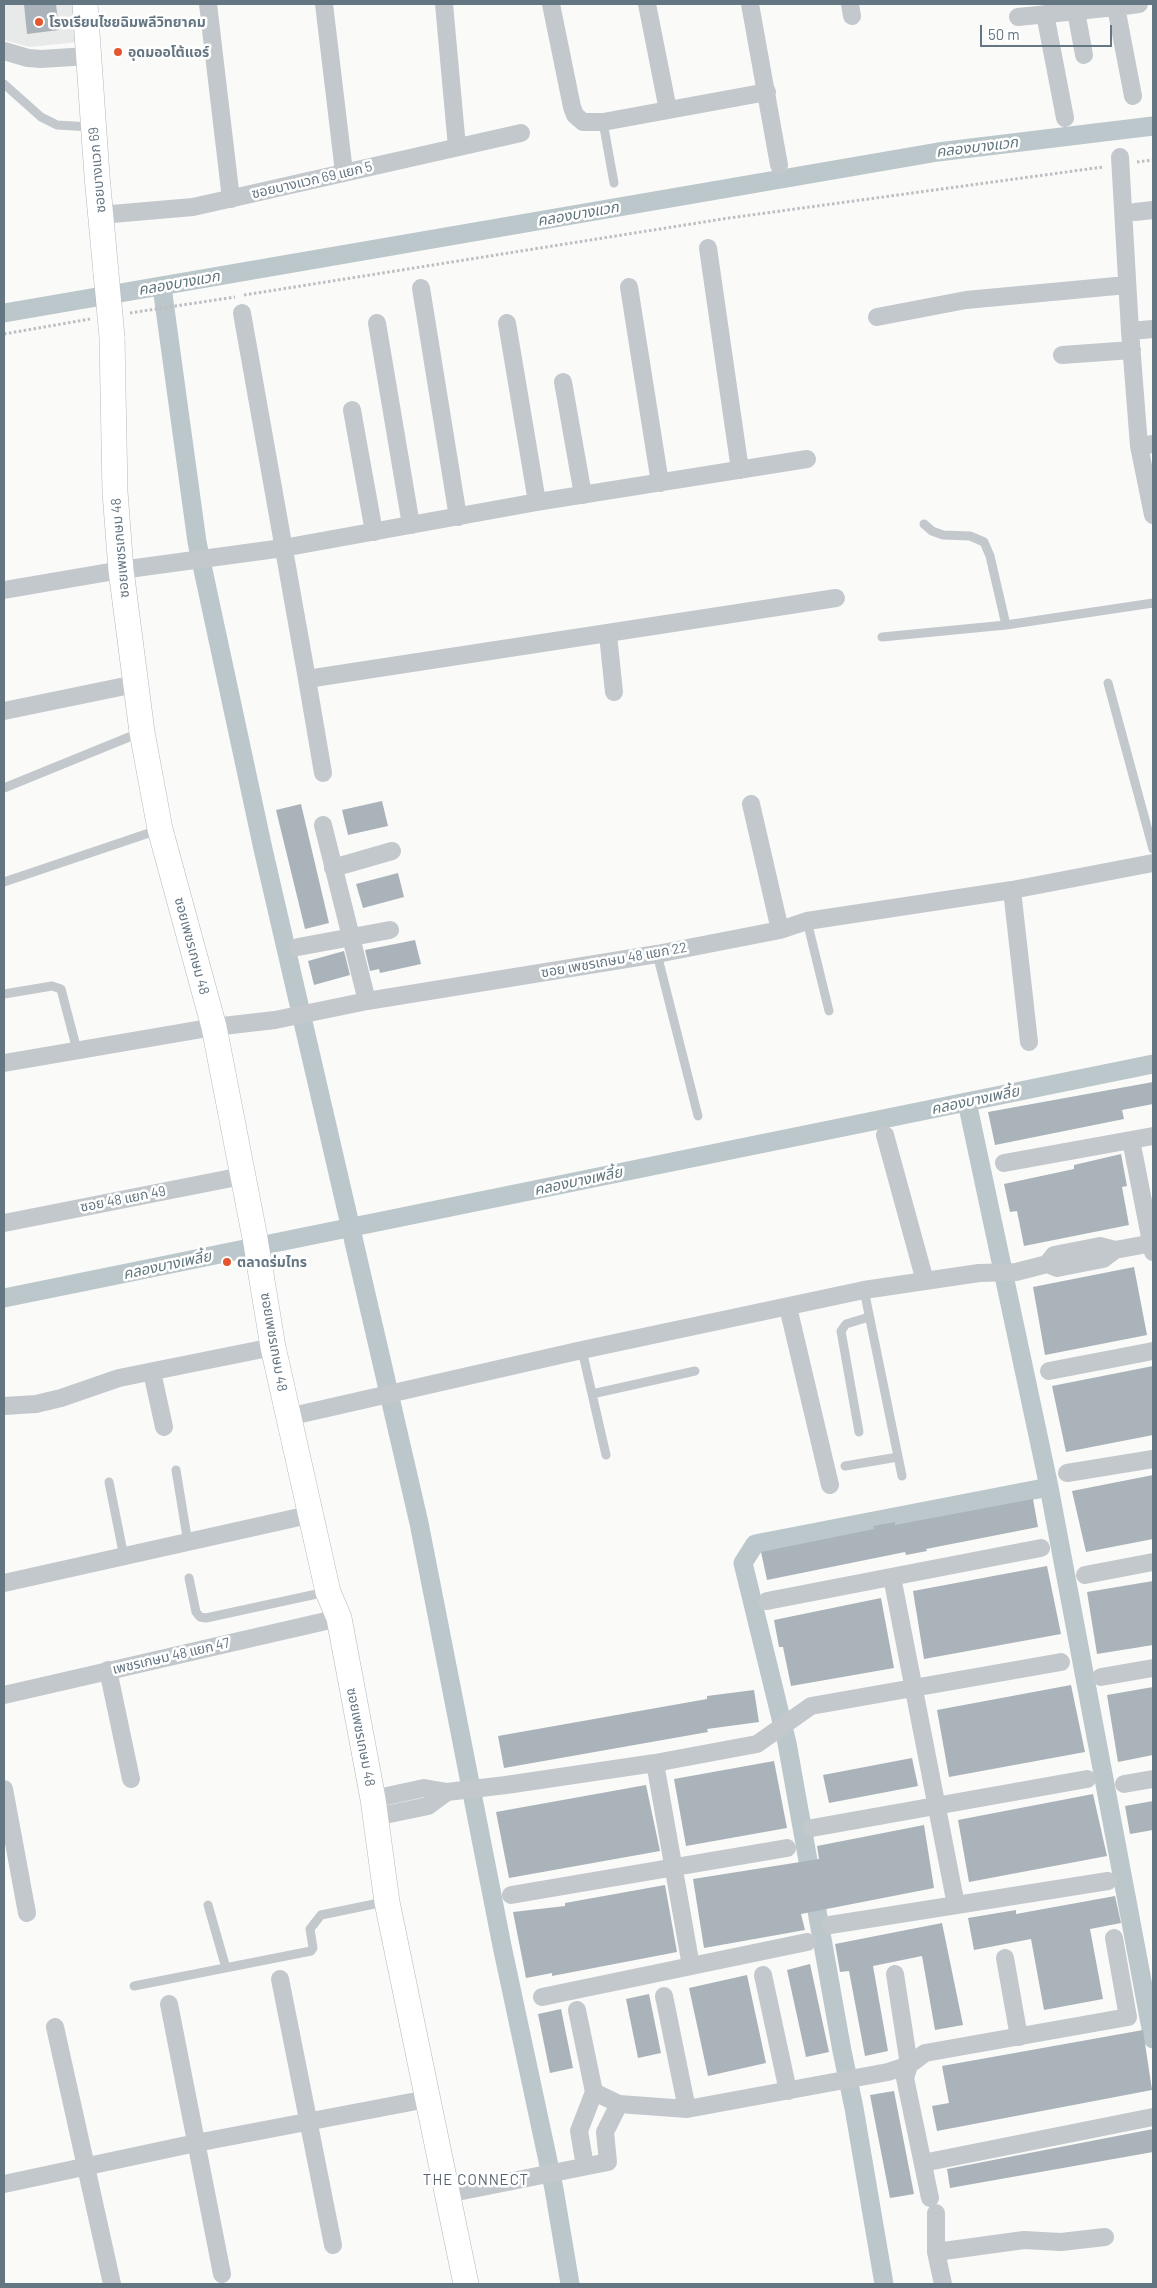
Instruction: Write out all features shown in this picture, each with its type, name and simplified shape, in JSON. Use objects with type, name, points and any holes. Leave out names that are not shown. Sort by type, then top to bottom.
[{"type":"street","name":"ซอยบางแวก 69","points":[[85,4],[93,127],[106,273],[106,327]]},
{"type":"street","points":[[208,4],[231,199]]},
{"type":"street","points":[[324,4],[344,172]]},
{"type":"street","points":[[444,4],[457,147]]},
{"type":"street","points":[[551,4],[575,115],[584,122],[603,122],[767,92]]},
{"type":"street","points":[[647,4],[668,110]]},
{"type":"street","points":[[750,4],[779,164]]},
{"type":"street","points":[[1018,17],[1139,4]]},
{"type":"street","points":[[1116,5],[1132,96]]},
{"type":"street","points":[[1076,11],[1084,55]]},
{"type":"street","points":[[1045,14],[1064,118]]},
{"type":"street","points":[[4,51],[41,59],[88,56]]},
{"type":"street","name":"ซอยบางแวก 69 แยก 5","points":[[100,215],[193,207],[522,133]]},
{"type":"street","points":[[1120,160],[1130,331],[1146,445],[1153,514]]},
{"type":"street","points":[[1135,212],[1153,210]]},
{"type":"street","points":[[708,248],[740,470]]},
{"type":"street","points":[[878,317],[966,300],[1127,286]]},
{"type":"street","points":[[629,287],[660,483]]},
{"type":"street","points":[[421,288],[458,517]]},
{"type":"street","points":[[242,312],[323,772]]},
{"type":"street","points":[[377,323],[411,525]]},
{"type":"street","points":[[507,323],[537,502]]},
{"type":"street","name":"ซอยเพชรเกษม 48","points":[[106,327],[121,570],[142,732],[160,829],[214,1027],[257,1247],[273,1347],[288,1417],[313,1514],[328,1592],[339,1618],[374,1808],[387,1902],[466,2284]]},
{"type":"street","points":[[1130,331],[1153,329]]},
{"type":"street","points":[[1062,355],[1132,350]]},
{"type":"street","points":[[563,382],[583,495]]},
{"type":"street","points":[[352,410],[374,532]]},
{"type":"street","points":[[4,590],[121,570],[208,560],[283,548],[537,502],[807,459]]},
{"type":"street","points":[[307,680],[608,635],[836,598]]},
{"type":"street","points":[[608,635],[614,692]]},
{"type":"street","points":[[4,711],[135,684]]},
{"type":"street","points":[[751,804],[780,930]]},
{"type":"street","points":[[322,825],[367,1002]]},
{"type":"street","points":[[333,868],[392,851]]},
{"type":"street","name":"ซอย เพชรเกษม 48 แยก 22","points":[[4,1063],[214,1027],[275,1020],[367,1002],[657,954],[780,930],[807,921],[1012,890],[1153,863]]},
{"type":"street","points":[[1012,890],[1029,1042]]},
{"type":"street","points":[[298,947],[390,930]]},
{"type":"street","points":[[885,1135],[925,1281]]},
{"type":"street","points":[[1004,1163],[1153,1136]]},
{"type":"street","points":[[288,1417],[582,1350],[864,1290],[979,1273],[1016,1272],[1047,1264],[1054,1255],[1100,1246],[1115,1250],[1153,1246],[1131,1140]]},
{"type":"street","name":"ซอย 48 แยก 49","points":[[4,1223],[242,1176]]},
{"type":"street","points":[[788,1307],[830,1485]]},
{"type":"street","points":[[4,1406],[36,1404],[60,1398],[107,1381],[273,1347]]},
{"type":"street","points":[[1049,1371],[1153,1351]]},
{"type":"street","points":[[152,1372],[164,1428]]},
{"type":"street","points":[[1067,1473],[1153,1459]]},
{"type":"street","points":[[4,1583],[188,1544],[313,1514]]},
{"type":"street","points":[[767,1601],[1041,1548]]},
{"type":"street","points":[[1085,1575],[1153,1562]]},
{"type":"street","points":[[892,1577],[956,1905]]},
{"type":"street","name":"เพชรเกษม 48 แยก 47","points":[[4,1695],[339,1618]]},
{"type":"street","points":[[374,1808],[424,1788],[447,1792],[506,1785],[655,1763],[757,1744],[811,1706],[1061,1662]]},
{"type":"street","points":[[1101,1677],[1153,1668]]},
{"type":"street","points":[[108,1670],[131,1779]]},
{"type":"street","points":[[655,1763],[691,1966]]},
{"type":"street","points":[[812,1828],[1087,1779]]},
{"type":"street","points":[[1124,1784],[1153,1779]]},
{"type":"street","points":[[4,1789],[27,1914]]},
{"type":"street","points":[[511,1895],[787,1848]]},
{"type":"street","points":[[830,1925],[1108,1881]]},
{"type":"street","points":[[594,2092],[619,2104],[687,2109],[888,2072],[909,2065],[925,2054],[1128,2017],[1114,1938]]},
{"type":"street","points":[[542,1997],[807,1942]]},
{"type":"street","points":[[1005,1958],[1019,2037]]},
{"type":"street","points":[[895,1974],[909,2065],[906,2078],[933,2205],[936,2252],[942,2284]]},
{"type":"street","points":[[764,1975],[788,2091]]},
{"type":"street","points":[[280,1978],[307,2123],[333,2245]]},
{"type":"street","points":[[664,1996],[687,2109]]},
{"type":"street","points":[[169,2004],[222,2274]]},
{"type":"street","points":[[577,2010],[594,2092],[579,2131],[579,2168]]},
{"type":"street","points":[[56,2027],[112,2284]]},
{"type":"street","points":[[4,2184],[196,2143],[427,2099]]},
{"type":"street","points":[[447,2194],[608,2162],[605,2132],[619,2104]]},
{"type":"street","points":[[923,2163],[1153,2117]]},
{"type":"street","points":[[936,2252],[1024,2240],[1061,2242],[1105,2237]]},
{"type":"lane","points":[[4,84],[41,117],[57,125],[93,127]]},
{"type":"lane","points":[[603,122],[614,183]]},
{"type":"lane","points":[[924,524],[932,531],[943,535],[970,536],[984,542],[990,556],[1006,625]]},
{"type":"lane","points":[[882,636],[1006,625],[1153,602]]},
{"type":"lane","points":[[1108,682],[1153,849]]},
{"type":"lane","points":[[4,788],[142,732]]},
{"type":"lane","points":[[4,882],[160,829]]},
{"type":"lane","points":[[807,921],[829,1010]]},
{"type":"lane","points":[[657,954],[698,1116]]},
{"type":"lane","points":[[4,994],[52,986],[61,988],[77,1050]]},
{"type":"lane","points":[[864,1290],[902,1476]]},
{"type":"lane","points":[[859,1432],[841,1331],[846,1324],[869,1317]]},
{"type":"lane","points":[[582,1350],[606,1455]]},
{"type":"lane","points":[[592,1394],[695,1371]]},
{"type":"lane","points":[[845,1466],[898,1456]]},
{"type":"lane","points":[[176,1470],[188,1544]]},
{"type":"lane","points":[[109,1482],[124,1557]]},
{"type":"lane","points":[[189,1578],[196,1612],[200,1617],[206,1618],[328,1592]]},
{"type":"lane","points":[[134,1986],[311,1951],[313,1948],[310,1929],[321,1915],[387,1902]]},
{"type":"lane","points":[[208,1904],[226,1968]]},
{"type":"path","points":[[127,314],[729,218],[1120,160],[1153,160]]},
{"type":"path","points":[[4,334],[106,327]]},
{"type":"shaded area","name":"โรงเรียนไชยฉิมพลีวิทยาคม","points":[[4,4],[72,4],[79,42],[29,47],[4,40]]},
{"type":"building","points":[[24,4],[56,4],[59,30],[27,34]]},
{"type":"building","points":[[382,801],[388,826],[348,835],[342,810]]},
{"type":"building","points":[[301,804],[329,923],[305,929],[276,810]]},
{"type":"building","points":[[398,873],[404,897],[363,908],[356,884]]},
{"type":"building","points":[[415,940],[421,964],[380,973],[379,969],[370,971],[365,950]]},
{"type":"building","points":[[344,951],[350,975],[314,985],[308,961]]},
{"type":"building","points":[[1153,1082],[1153,1104],[1122,1110],[1124,1119],[995,1145],[988,1112]]},
{"type":"building","points":[[1121,1154],[1127,1186],[1122,1187],[1129,1225],[1024,1246],[1017,1211],[1010,1212],[1004,1184],[1074,1169],[1074,1165]]},
{"type":"building","points":[[1134,1267],[1147,1335],[1045,1355],[1033,1287]]},
{"type":"building","points":[[1153,1366],[1153,1435],[1066,1452],[1052,1386]]},
{"type":"building","points":[[1153,1475],[1153,1539],[1086,1552],[1072,1491]]},
{"type":"building","points":[[1033,1499],[1038,1527],[926,1549],[927,1551],[906,1555],[905,1552],[767,1580],[761,1552],[874,1529],[873,1526],[895,1522],[895,1525]]},
{"type":"building","points":[[1047,1566],[1061,1634],[924,1659],[913,1591]]},
{"type":"building","points":[[1153,1581],[1153,1645],[1097,1654],[1087,1592]]},
{"type":"building","points":[[881,1598],[894,1668],[791,1686],[783,1647],[779,1647],[774,1620]]},
{"type":"building","points":[[1071,1685],[1085,1752],[949,1777],[937,1710]]},
{"type":"building","points":[[1153,1687],[1153,1755],[1118,1762],[1107,1695]]},
{"type":"building","points":[[754,1690],[759,1722],[707,1729],[708,1732],[504,1768],[498,1736],[707,1699],[707,1696]]},
{"type":"building","points":[[912,1758],[918,1786],[829,1803],[823,1775]]},
{"type":"building","points":[[774,1761],[787,1828],[686,1846],[674,1779]]},
{"type":"building","points":[[646,1785],[660,1851],[509,1878],[496,1812]]},
{"type":"building","points":[[1093,1794],[1107,1856],[969,1882],[958,1820]]},
{"type":"building","points":[[1153,1801],[1153,1830],[1130,1834],[1125,1806]]},
{"type":"building","points":[[924,1825],[934,1888],[801,1914],[805,1930],[704,1948],[693,1879],[819,1859],[817,1846]]},
{"type":"building","points":[[665,1885],[677,1952],[552,1976],[552,1973],[526,1978],[513,1912],[565,1906],[565,1903]]},
{"type":"building","points":[[1115,1896],[1121,1923],[1090,1929],[1103,1999],[1044,2010],[1031,1939],[974,1950],[968,1918],[1016,1910],[1016,1914]]},
{"type":"building","points":[[942,1923],[963,2025],[935,2030],[922,1956],[873,1966],[888,2051],[865,2056],[849,1971],[840,1972],[835,1944]]},
{"type":"building","points":[[810,1964],[829,2052],[806,2057],[787,1970]]},
{"type":"building","points":[[747,1975],[766,2063],[708,2076],[689,1988]]},
{"type":"building","points":[[649,1994],[661,2053],[638,2058],[626,1999]]},
{"type":"building","points":[[561,2009],[573,2068],[550,2073],[538,2014]]},
{"type":"building","points":[[1143,2030],[1152,2090],[937,2131],[932,2106],[949,2103],[942,2066]]},
{"type":"building","points":[[894,2091],[914,2194],[890,2198],[870,2095]]},
{"type":"building","points":[[1153,2129],[1153,2152],[950,2188],[947,2169]]},
{"type":"waterway","name":"คลองบางแวก","points":[[4,313],[938,152],[1153,126]]},
{"type":"waterway","points":[[162,287],[197,542],[263,849],[419,1523],[502,1946],[554,2189],[570,2284]]},
{"type":"waterway","name":"คลองบางเพลี้ย","points":[[4,1298],[1153,1064]]},
{"type":"waterway","points":[[967,1102],[1049,1487],[1153,2039]]},
{"type":"waterway","points":[[884,2284],[854,2108],[842,2051],[787,1743],[743,1563],[755,1544],[1049,1487]]},
{"type":"place","name":"โรงเรียนไชยฉิมพลีวิทยาคม","points":[[39,22]]},
{"type":"place","name":"อุดมออโต้แอร์","points":[[118,52]]},
{"type":"place","name":"ตลาดร่มไทร","points":[[227,1262]]},
{"type":"district","name":"THE CONNECT","points":[[476,2180]]}]
